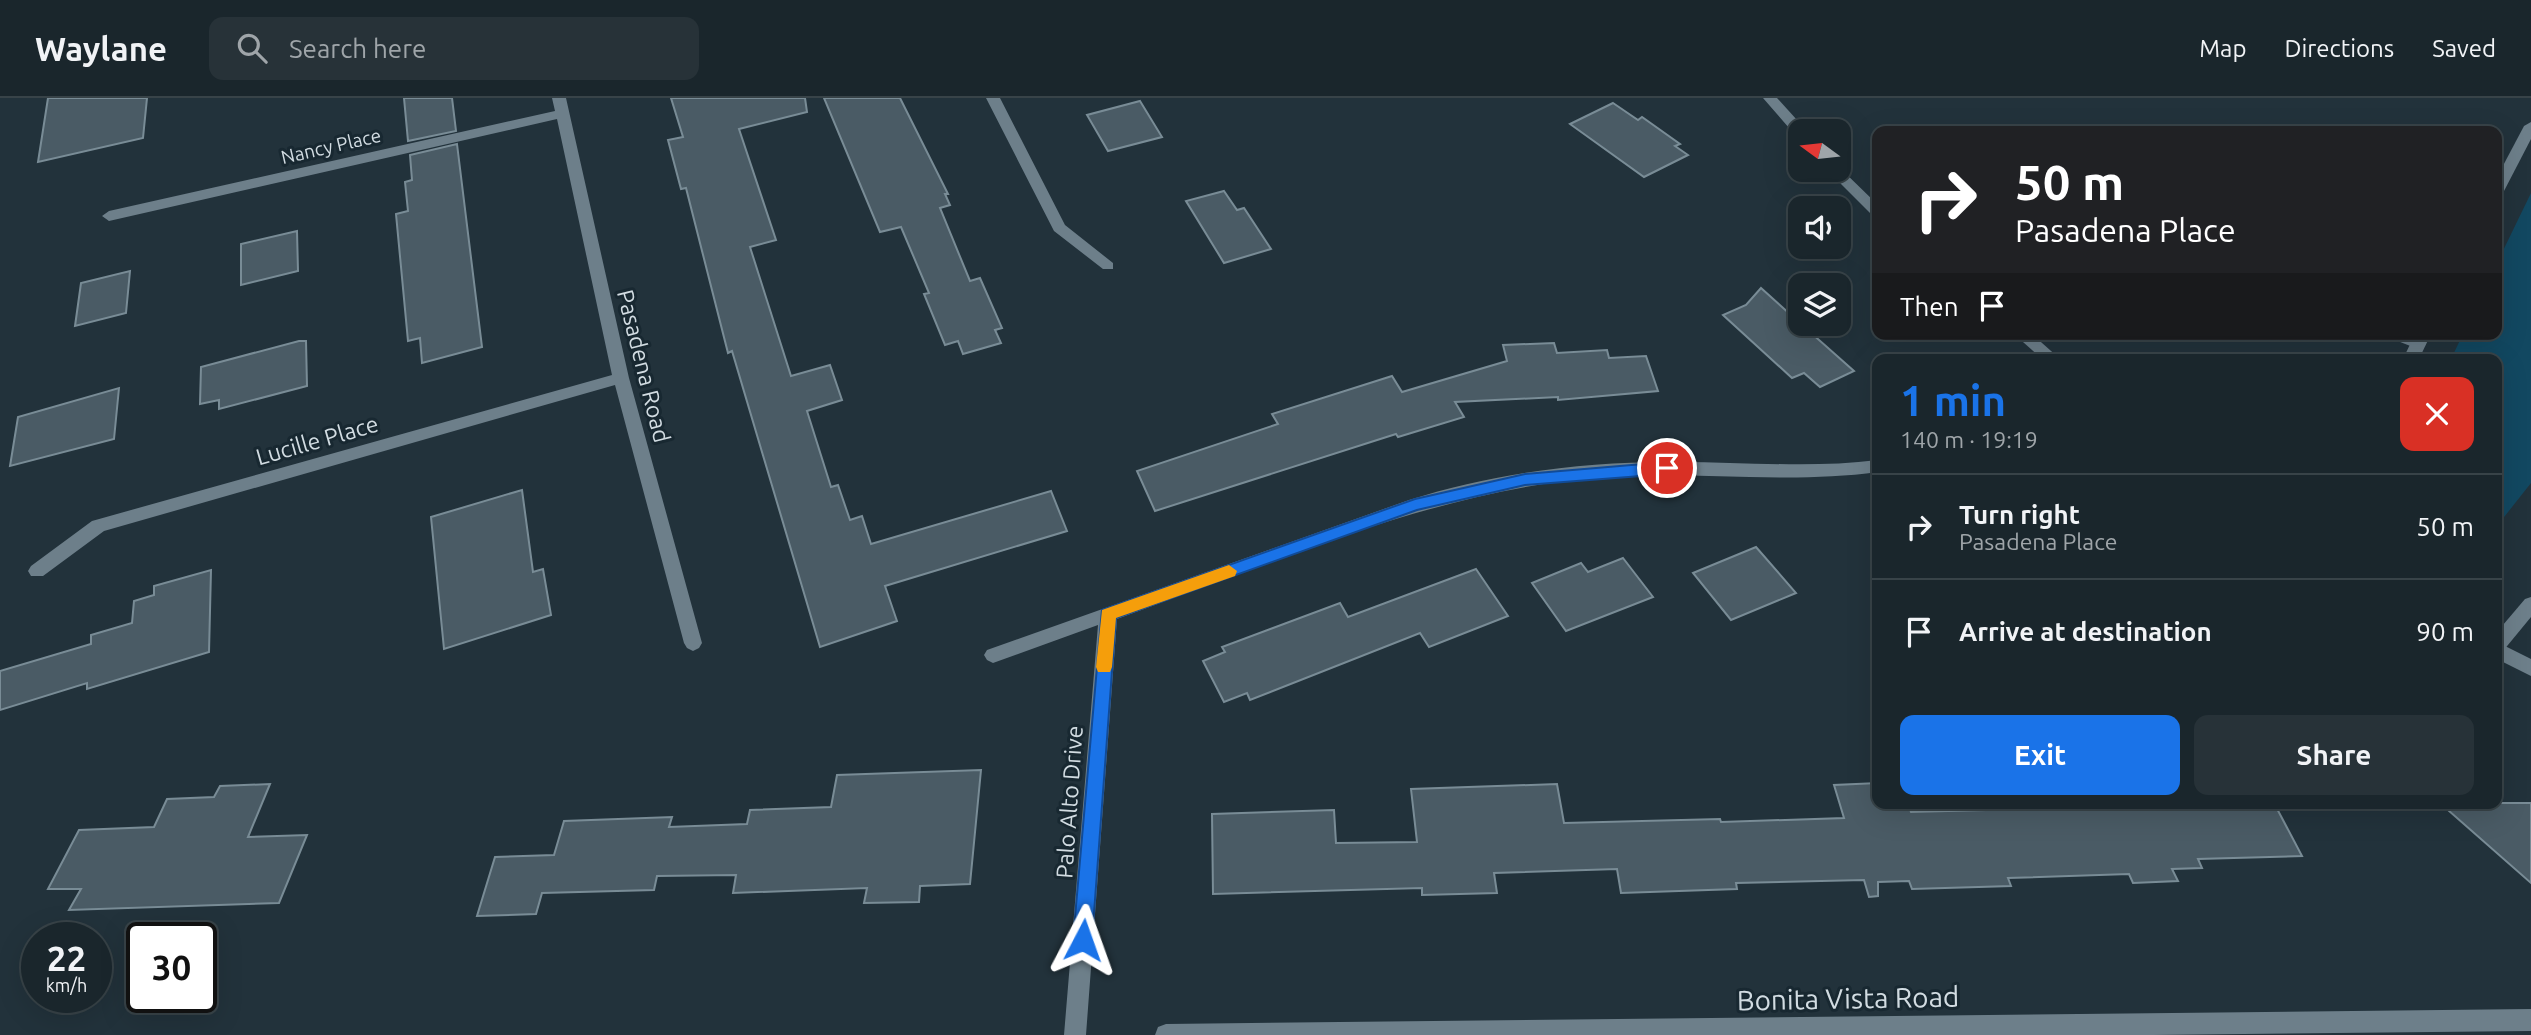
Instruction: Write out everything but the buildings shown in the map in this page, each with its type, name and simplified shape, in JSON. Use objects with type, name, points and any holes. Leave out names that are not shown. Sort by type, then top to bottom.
[{"type":"street","points":[[993,98],[1059,228],[1108,266]]},
{"type":"street","points":[[1770,98],[1789,119]]},
{"type":"street","name":"Nancy Place","points":[[109,216],[561,106]]},
{"type":"street","name":"Pasadena Road","points":[[561,106],[621,378],[693,643]]},
{"type":"street","points":[[2502,181],[2531,126]]},
{"type":"street","points":[[1846,182],[1872,207]]},
{"type":"street","points":[[2029,340],[2046,354]]},
{"type":"street","name":"Lucille Place","points":[[37,571],[98,526],[621,378]]},
{"type":"street","points":[[993,654],[1415,505],[1488,486],[1525,480],[1667,468],[1838,473],[1872,467]]},
{"type":"street","points":[[2502,642],[2531,604]]},
{"type":"street","name":"Palo Alto Drive","points":[[1075,1035],[1108,614]]},
{"type":"street","points":[[2502,651],[2531,668]]},
{"type":"street","name":"Bonita Vista Road","points":[[1166,1035],[2531,1020]]},
{"type":"shaded area","points":[[2531,193],[2531,483],[2502,520],[2502,354],[2453,354],[2460,340],[2502,340],[2502,253]]},
{"type":"slow traffic","points":[[1104,667],[1108,614],[1229,571]]},
{"type":"route","points":[[1083,940],[1108,614],[1415,505],[1476,489],[1525,480],[1667,468]]}]
